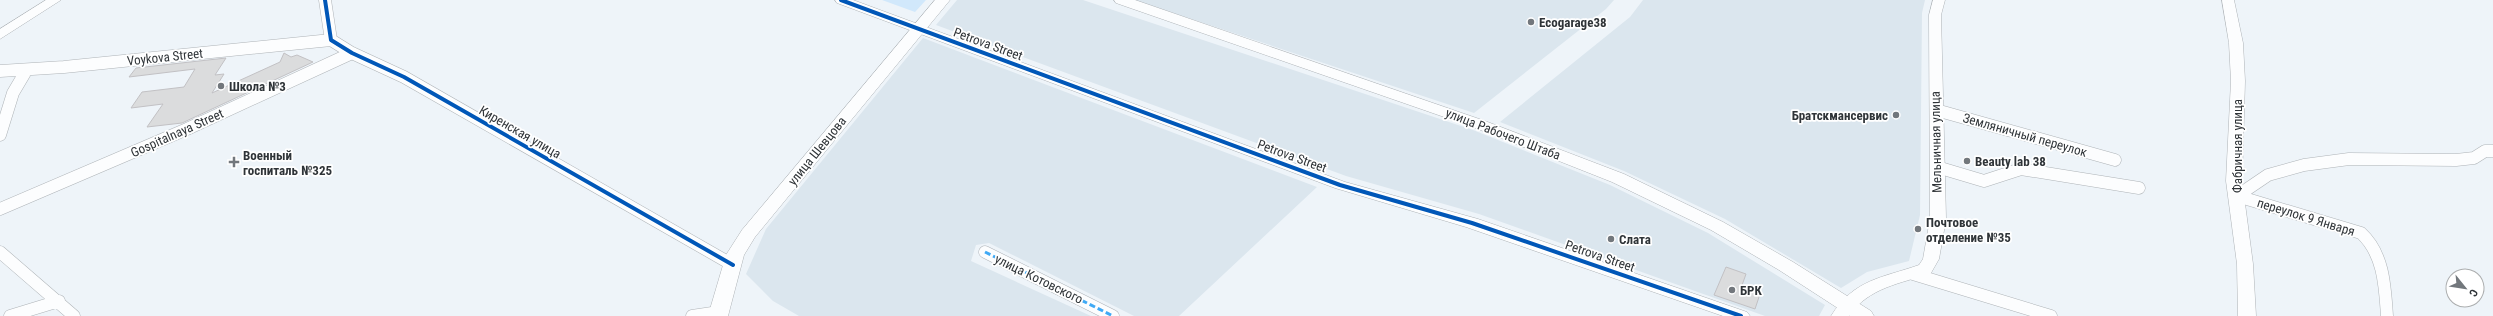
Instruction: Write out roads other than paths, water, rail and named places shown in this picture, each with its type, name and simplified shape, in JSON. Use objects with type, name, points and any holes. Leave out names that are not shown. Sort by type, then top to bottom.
[{"type":"main road","name":"улица Шевцова","points":[[718,314],[735,255],[748,234],[918,28],[943,0]]},
{"type":"main road","name":"улица Рабочего Штаба","points":[[1121,0],[1480,124],[1618,178],[1717,226],[1786,266],[1844,310],[1864,316]]},
{"type":"street","points":[[0,34],[55,0]]},
{"type":"street","points":[[325,0],[331,40]]},
{"type":"street","name":"Petrova Street","points":[[841,0],[1340,184],[1472,223],[1741,316]]},
{"type":"street","name":"Мельничная улица","points":[[1912,274],[1925,269],[1931,259],[1938,219],[1935,15],[1939,0]]},
{"type":"street","name":"Фабричная улица","points":[[2228,0],[2236,43],[2238,81],[2235,139],[2237,196],[2245,264],[2247,316]]},
{"type":"street","name":"Киренская улица","points":[[331,40],[352,53],[404,77],[733,265]]},
{"type":"street","name":"Voykova Street","points":[[0,71],[26,71],[331,40]]},
{"type":"street","name":"Gospitalnaya Street","points":[[0,209],[187,128],[352,53]]},
{"type":"street","points":[[0,135],[13,93],[26,71]]},
{"type":"street","name":"Земляничный переулок","points":[[1936,110],[2115,160]]},
{"type":"street","name":"переулок 9 Января","points":[[2237,196],[2268,175],[2304,165],[2349,159],[2456,160],[2474,158],[2485,151],[2493,151]]},
{"type":"street","points":[[1937,167],[1984,181],[2022,169],[2139,188]]},
{"type":"street","name":"переулок 9 Января","points":[[2237,196],[2361,233],[2370,239],[2383,275],[2386,316]]},
{"type":"street","points":[[0,252],[59,300],[74,316]]},
{"type":"street","name":"улица Котовского","points":[[985,252],[1113,316]]},
{"type":"street","points":[[1844,310],[1863,290],[1894,277],[1912,274],[2051,316]]},
{"type":"street","points":[[10,316],[59,300]]},
{"type":"street","points":[[692,316],[718,314]]},
{"type":"place","name":"Ecogarage38","points":[[1531,22]]},
{"type":"place","name":"Школа №3","points":[[221,86]]},
{"type":"place","name":"Братскмансервис","points":[[1896,115]]},
{"type":"place","name":"Beauty lab 38","points":[[1967,161]]},
{"type":"place","name":"Военный госпиталь №325","points":[[234,162]]},
{"type":"place","name":"Почтовое отделение №35","points":[[1918,229]]},
{"type":"place","name":"Слата","points":[[1611,239]]},
{"type":"place","name":"БРК","points":[[1732,290]]}]
